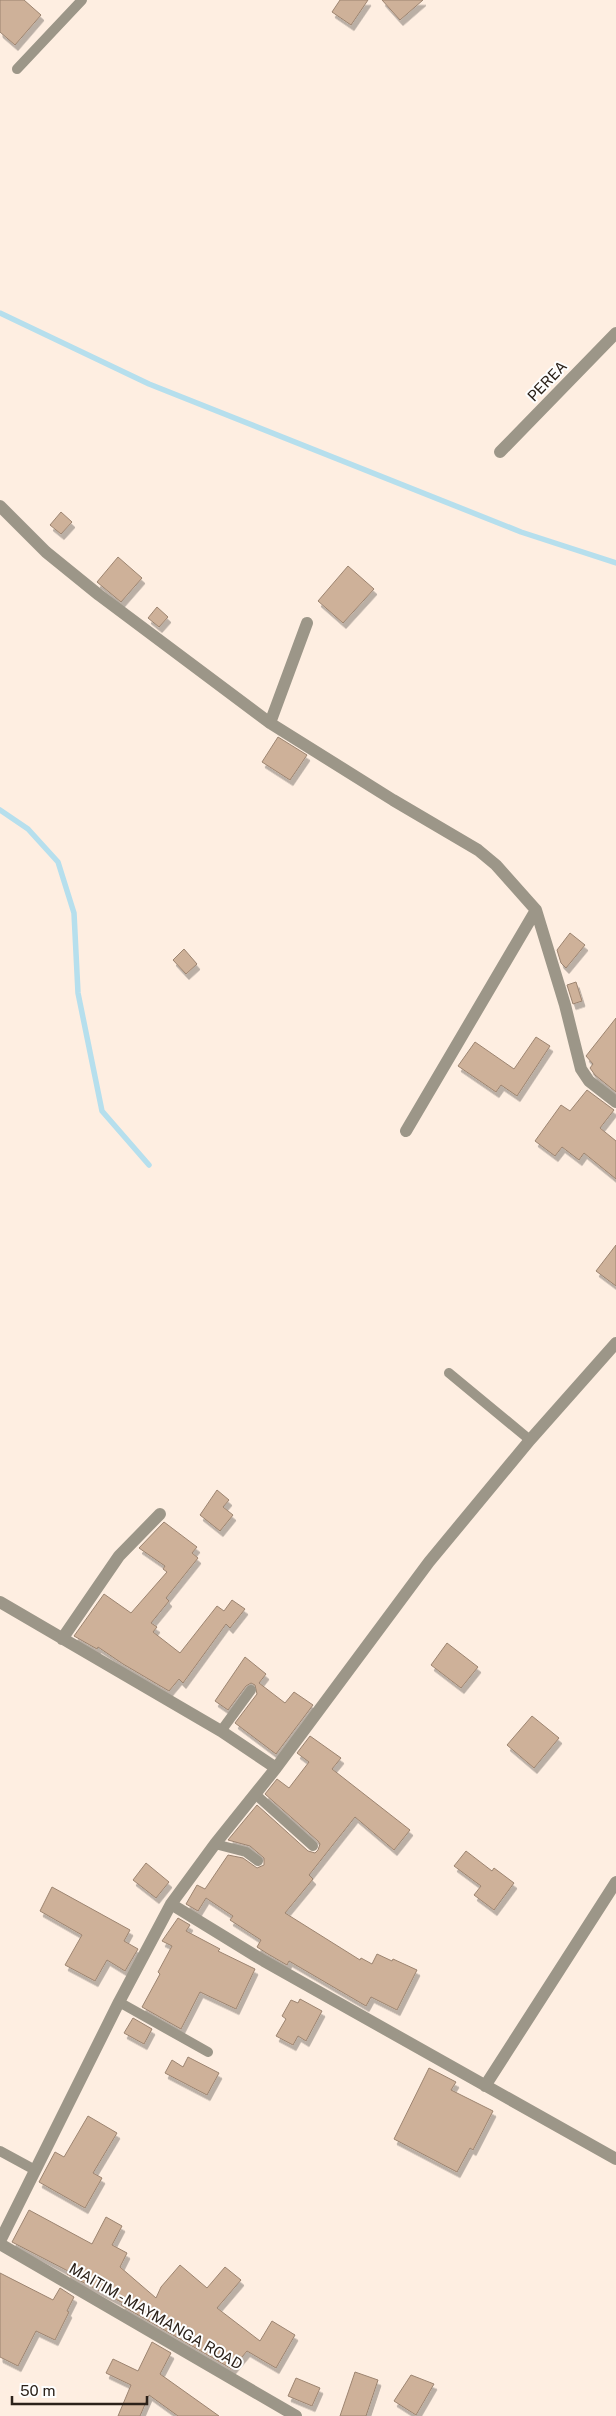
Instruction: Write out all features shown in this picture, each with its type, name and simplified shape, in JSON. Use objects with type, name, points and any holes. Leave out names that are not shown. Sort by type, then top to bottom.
[{"type":"street","name":"PEREA","points":[[500,452],[616,332]]},
{"type":"street","points":[[0,506],[46,552],[270,723],[393,800],[478,850],[508,876],[536,910],[565,1005],[581,1069],[589,1081],[616,1102]]},
{"type":"street","points":[[270,723],[307,623]]},
{"type":"street","points":[[406,1131],[536,910]]},
{"type":"street","points":[[0,2243],[119,2002],[171,1904],[214,1844],[276,1768],[429,1562],[530,1440],[616,1343]]},
{"type":"street","points":[[62,1639],[119,1556],[160,1514]]},
{"type":"street","points":[[0,1602],[220,1731],[276,1768]]},
{"type":"street","points":[[485,2086],[616,1882]]},
{"type":"street","points":[[171,1904],[264,1961],[616,2159]]},
{"type":"street","name":"MAITIM - MAYMANGA ROAD","points":[[0,2243],[296,2416]]},
{"type":"lane","points":[[16,69],[82,0]]},
{"type":"lane","points":[[449,1373],[530,1440]]},
{"type":"lane","points":[[220,1731],[251,1690]]},
{"type":"lane","points":[[255,1794],[313,1846]]},
{"type":"lane","points":[[214,1844],[246,1852],[258,1861]]},
{"type":"lane","points":[[119,2002],[208,2052]]},
{"type":"lane","points":[[0,2151],[35,2170]]},
{"type":"building","points":[[0,0],[24,0],[41,15],[15,45],[0,32]]},
{"type":"building","points":[[340,0],[368,0],[351,25],[332,12]]},
{"type":"building","points":[[382,0],[423,0],[400,20]]},
{"type":"building","points":[[61,512],[72,522],[61,534],[50,525]]},
{"type":"building","points":[[118,557],[142,578],[121,602],[97,582]]},
{"type":"building","points":[[348,566],[374,589],[343,623],[318,601]]},
{"type":"building","points":[[157,607],[168,617],[159,627],[148,618]]},
{"type":"building","points":[[278,737],[307,755],[290,780],[262,762]]},
{"type":"building","points":[[570,933],[585,945],[566,968],[561,963],[557,950]]},
{"type":"building","points":[[184,949],[197,964],[186,974],[173,960]]},
{"type":"building","points":[[576,982],[582,1001],[573,1004],[567,985]]},
{"type":"building","points":[[616,1018],[616,1092],[595,1075],[590,1068],[593,1064],[586,1056]]},
{"type":"building","points":[[536,1037],[550,1046],[517,1096],[501,1085],[496,1092],[458,1066],[475,1042],[514,1069]]},
{"type":"building","points":[[587,1090],[614,1110],[600,1128],[616,1141],[616,1179],[584,1153],[579,1160],[562,1147],[555,1156],[535,1141],[561,1105],[570,1111]]},
{"type":"building","points":[[616,1245],[616,1286],[596,1271]]},
{"type":"building","points":[[217,1490],[229,1500],[223,1507],[233,1515],[220,1531],[200,1515]]},
{"type":"building","points":[[164,1522],[197,1547],[192,1553],[198,1558],[166,1598],[169,1601],[151,1623],[157,1627],[153,1632],[180,1653],[217,1606],[224,1611],[232,1600],[245,1609],[230,1628],[226,1624],[183,1683],[179,1679],[169,1691],[98,1647],[97,1649],[74,1636],[104,1594],[131,1613],[167,1572],[163,1569],[165,1566],[139,1548]]},
{"type":"building","points":[[447,1643],[478,1667],[461,1688],[431,1665]]},
{"type":"building","points":[[245,1657],[266,1674],[259,1683],[285,1703],[294,1692],[313,1705],[276,1754],[235,1723],[257,1694],[255,1685],[251,1683],[246,1686],[228,1710],[215,1701]]},
{"type":"building","points":[[532,1716],[559,1738],[534,1768],[507,1745]]},
{"type":"building","points":[[310,1736],[341,1758],[332,1769],[410,1830],[394,1850],[355,1817],[309,1875],[313,1879],[285,1913],[360,1960],[361,1958],[372,1964],[377,1954],[417,1970],[397,2010],[371,1997],[366,2006],[289,1961],[287,1965],[268,1954],[257,1947],[261,1940],[230,1920],[233,1916],[206,1898],[198,1911],[186,1904],[197,1885],[205,1889],[228,1855],[243,1858],[257,1868],[264,1865],[264,1858],[250,1846],[228,1840],[257,1805],[308,1851],[315,1853],[318,1850],[320,1844],[318,1841],[265,1794],[277,1779],[289,1788],[309,1762],[297,1753]]},
{"type":"building","points":[[466,1851],[492,1871],[494,1868],[514,1883],[494,1910],[474,1895],[481,1886],[454,1866]]},
{"type":"building","points":[[146,1863],[169,1882],[156,1898],[133,1880]]},
{"type":"building","points":[[52,1887],[130,1930],[124,1941],[138,1949],[125,1971],[107,1960],[95,1981],[65,1965],[82,1935],[40,1911]]},
{"type":"building","points":[[178,1918],[190,1925],[186,1931],[220,1949],[218,1951],[255,1969],[236,2009],[200,1992],[181,2029],[142,2007],[160,1974],[158,1972],[172,1946],[162,1941]]},
{"type":"building","points":[[300,1999],[322,2011],[306,2041],[298,2036],[293,2045],[276,2036],[286,2019],[282,2016],[291,2000],[298,2003]]},
{"type":"building","points":[[133,2018],[152,2029],[144,2044],[124,2033]]},
{"type":"building","points":[[188,2057],[219,2073],[207,2095],[165,2073],[172,2060],[183,2067]]},
{"type":"building","points":[[429,2068],[456,2082],[451,2090],[493,2111],[473,2150],[470,2148],[457,2172],[394,2139]]},
{"type":"building","points":[[88,2116],[117,2133],[93,2173],[102,2178],[85,2208],[39,2182],[55,2152],[64,2157]]},
{"type":"building","points":[[29,2210],[92,2244],[106,2217],[122,2226],[112,2245],[127,2253],[120,2267],[156,2298],[161,2287],[180,2265],[207,2288],[225,2267],[241,2280],[217,2308],[260,2341],[272,2321],[295,2335],[276,2368],[247,2351],[232,2369],[121,2305],[123,2303],[67,2274],[68,2271],[12,2242]]},
{"type":"building","points":[[0,2273],[53,2300],[60,2288],[74,2297],[55,2340],[36,2331],[18,2366],[0,2357]]},
{"type":"building","points":[[152,2342],[171,2353],[160,2374],[219,2416],[178,2416],[149,2395],[140,2416],[118,2416],[131,2385],[106,2373],[113,2359],[138,2371]]},
{"type":"building","points":[[355,2372],[378,2380],[366,2416],[340,2416]]},
{"type":"building","points":[[411,2375],[434,2384],[416,2415],[394,2401]]},
{"type":"building","points":[[296,2378],[320,2388],[312,2406],[288,2396]]},
{"type":"waterway","points":[[0,313],[149,384],[521,532],[616,563]]},
{"type":"waterway","points":[[0,810],[28,829],[58,862],[74,913],[78,993],[102,1111],[149,1165]]}]
